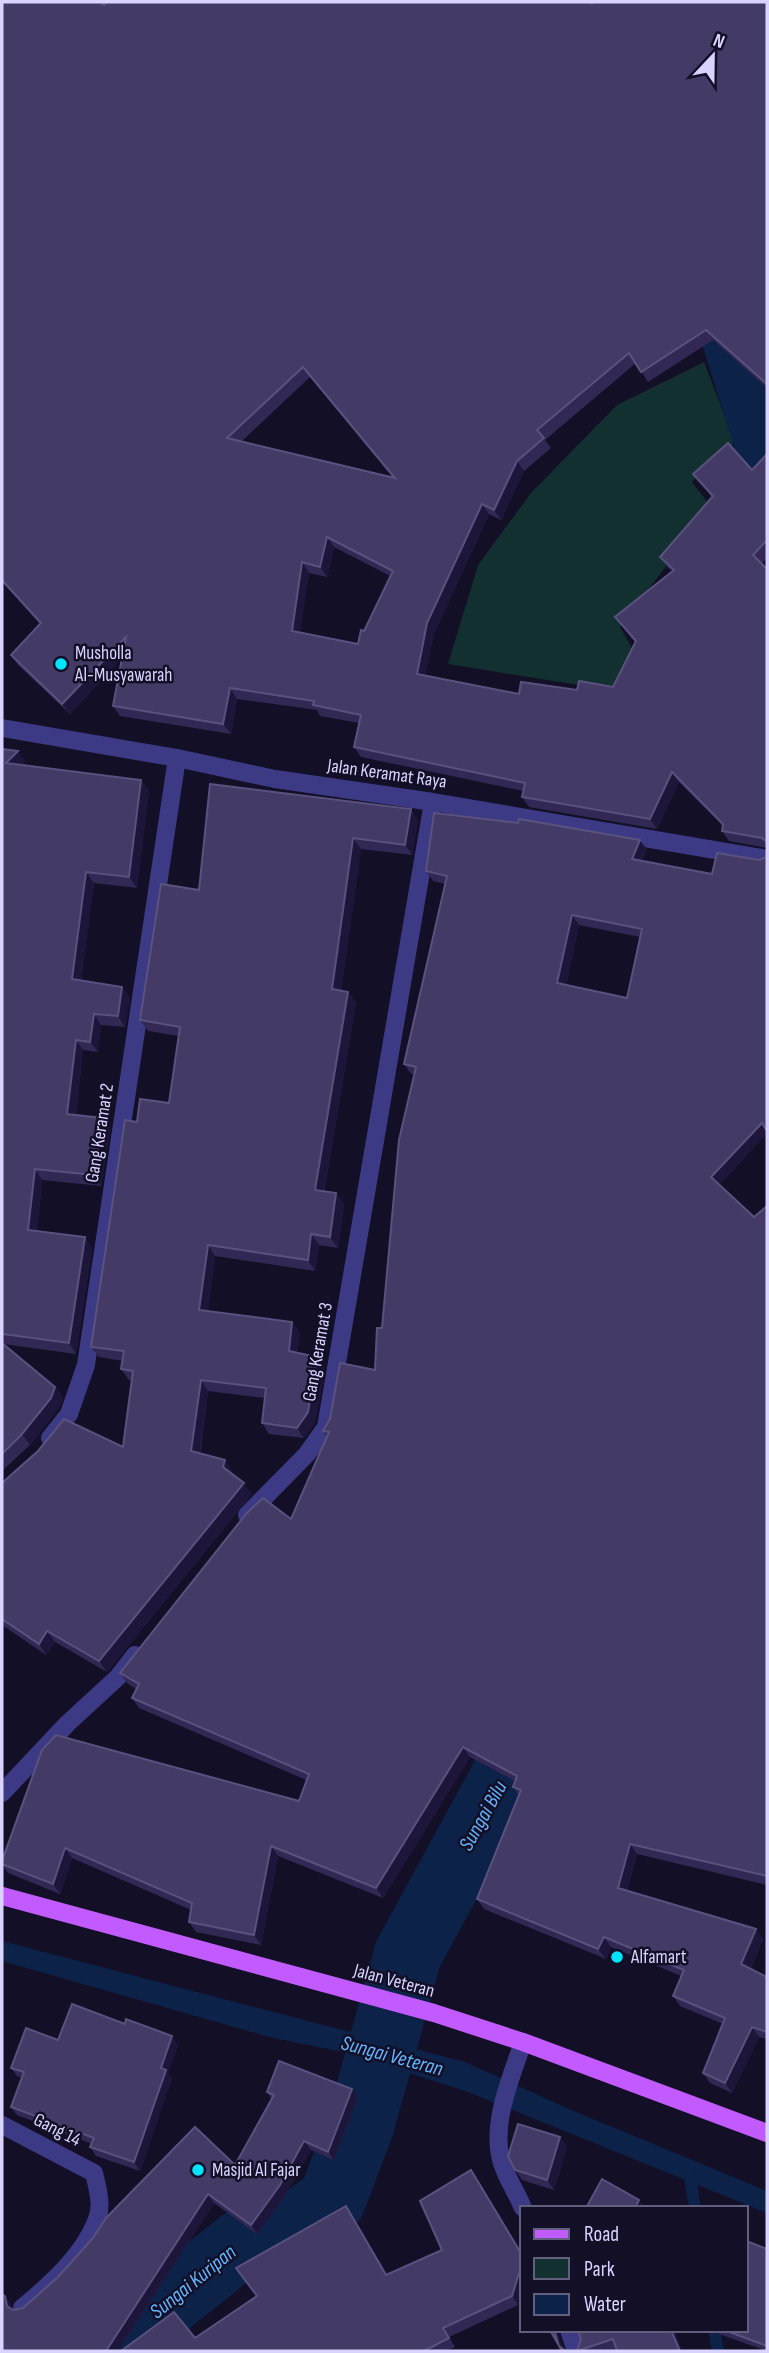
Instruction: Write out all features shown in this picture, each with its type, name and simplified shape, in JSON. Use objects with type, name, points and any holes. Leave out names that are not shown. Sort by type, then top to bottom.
[{"type":"main road","name":"Jalan Veteran","points":[[2,1896],[434,2013],[523,2042],[767,2133]]},
{"type":"street","name":"Jalan Keramat Raya","points":[[2,728],[177,758],[275,779],[433,802],[767,859]]},
{"type":"street","name":"Gang Keramat 2","points":[[38,1453],[69,1414],[86,1365],[177,758]]},
{"type":"street","name":"Gang Keramat 3","points":[[237,1527],[307,1454],[326,1427],[433,802]]},
{"type":"street","points":[[2,1793],[68,1723],[118,1677],[143,1645]]},
{"type":"street","points":[[522,2206],[502,2163],[499,2143],[502,2112],[523,2042]]},
{"type":"street","name":"Gang 14","points":[[2,2125],[94,2173],[99,2191],[99,2215],[80,2248],[53,2283],[22,2308]]},
{"type":"street","points":[[570,2332],[576,2351]]},
{"type":"green space","points":[[704,362],[735,443],[692,482],[711,507],[620,627],[634,652],[610,690],[448,664],[478,565],[531,493],[617,405]]},
{"type":"water","name":"Sungai Veteran","points":[[2,1941],[465,2062],[569,2109],[767,2191],[767,2213],[468,2092],[347,2053],[269,2037],[2,1961]]},
{"type":"building","points":[[2,2],[101,2],[104,5],[107,2],[767,2],[767,384],[706,330],[641,372],[629,353],[537,430],[544,438],[517,461],[494,510],[482,504],[427,623],[417,674],[519,694],[521,682],[577,690],[579,681],[613,687],[636,641],[615,617],[674,570],[660,557],[713,496],[693,474],[728,443],[752,470],[767,454],[767,540],[753,555],[767,569],[767,842],[762,838],[722,831],[723,824],[672,772],[650,819],[522,797],[525,783],[354,747],[361,715],[313,705],[314,701],[230,688],[223,724],[113,706],[126,637],[62,704],[11,655],[41,623],[2,580]],"holes":[[[303,367],[395,478],[227,438]],[[327,537],[393,571],[364,631],[361,630],[358,644],[292,631],[302,562],[320,567]]]},
{"type":"building","points":[[2,749],[18,751],[6,763],[141,780],[129,877],[86,872],[72,979],[122,987],[118,1016],[94,1014],[90,1042],[76,1040],[67,1114],[102,1118],[94,1175],[35,1169],[28,1230],[85,1237],[69,1343],[2,1334]]},
{"type":"building","points":[[210,784],[411,809],[405,845],[353,838],[332,989],[348,992],[315,1190],[336,1193],[330,1237],[311,1234],[308,1260],[208,1245],[199,1310],[292,1322],[289,1351],[317,1357],[308,1412],[297,1428],[262,1423],[266,1388],[201,1380],[191,1451],[225,1460],[223,1467],[244,1483],[99,1661],[47,1631],[39,1644],[2,1619],[2,1483],[38,1451],[64,1419],[123,1447],[133,1371],[121,1369],[124,1351],[91,1347],[125,1120],[137,1122],[140,1099],[169,1103],[180,1027],[140,1020],[161,884],[199,890]]},
{"type":"building","points":[[434,813],[518,823],[519,819],[640,840],[632,859],[712,874],[717,853],[759,860],[767,857],[767,1131],[762,1123],[711,1177],[754,1217],[767,1206],[767,1876],[630,1844],[618,1888],[756,1929],[741,1964],[767,1977],[767,2032],[752,2027],[725,2083],[703,2073],[725,2018],[673,1996],[684,1970],[604,1937],[598,1949],[477,1899],[521,1790],[513,1787],[517,1776],[463,1747],[376,1888],[271,1846],[254,1935],[189,1922],[192,1903],[65,1848],[53,1884],[2,1864],[42,1750],[56,1735],[299,1801],[309,1774],[132,1698],[139,1684],[120,1673],[246,1514],[263,1498],[291,1519],[329,1432],[323,1431],[330,1419],[340,1363],[375,1370],[377,1328],[382,1328],[399,1140],[416,1067],[404,1064],[447,876],[426,871]],"holes":[[[572,915],[642,929],[627,998],[557,983]]]},
{"type":"building","points":[[2,1343],[55,1387],[51,1398],[2,1454]]},
{"type":"building","points":[[72,2004],[125,2024],[126,2019],[172,2036],[161,2068],[166,2070],[134,2162],[90,2147],[94,2138],[11,2107],[24,2072],[11,2068],[26,2028],[58,2040]]},
{"type":"building","points":[[279,2061],[352,2089],[328,2152],[304,2141],[280,2185],[251,2225],[208,2194],[106,2351],[2,2351],[2,2294],[7,2306],[13,2310],[23,2308],[58,2277],[93,2238],[106,2218],[195,2127],[235,2165],[274,2095],[267,2092]]},
{"type":"building","points":[[518,2124],[560,2137],[547,2180],[515,2170],[508,2156]]},
{"type":"building","points":[[471,2170],[520,2252],[520,2270],[512,2296],[443,2328],[449,2338],[424,2351],[121,2351],[174,2312],[195,2338],[257,2296],[236,2268],[346,2206],[386,2275],[442,2250],[420,2201]]},
{"type":"building","points":[[602,2179],[639,2200],[636,2206],[587,2206]]},
{"type":"building","points":[[749,2242],[767,2249],[767,2346],[729,2332],[748,2332]]},
{"type":"building","points":[[579,2332],[672,2332],[680,2351],[617,2351],[613,2339],[577,2351],[581,2339]]},
{"type":"waterway","name":"Sungai Bilu","points":[[705,286],[734,333],[767,438]]},
{"type":"waterway","name":"Sungai Kuripan","points":[[107,2351],[243,2242],[298,2224],[332,2200],[360,2126],[408,1954],[509,1769],[544,1691]]},
{"type":"waterway","points":[[689,2171],[695,2206]]},
{"type":"waterway","points":[[714,2332],[718,2351]]},
{"type":"place","name":"Musholla Al-Musyawarah","points":[[61,664]]},
{"type":"place","name":"Alfamart","points":[[617,1957]]},
{"type":"place","name":"Masjid Al Fajar","points":[[198,2170]]}]
